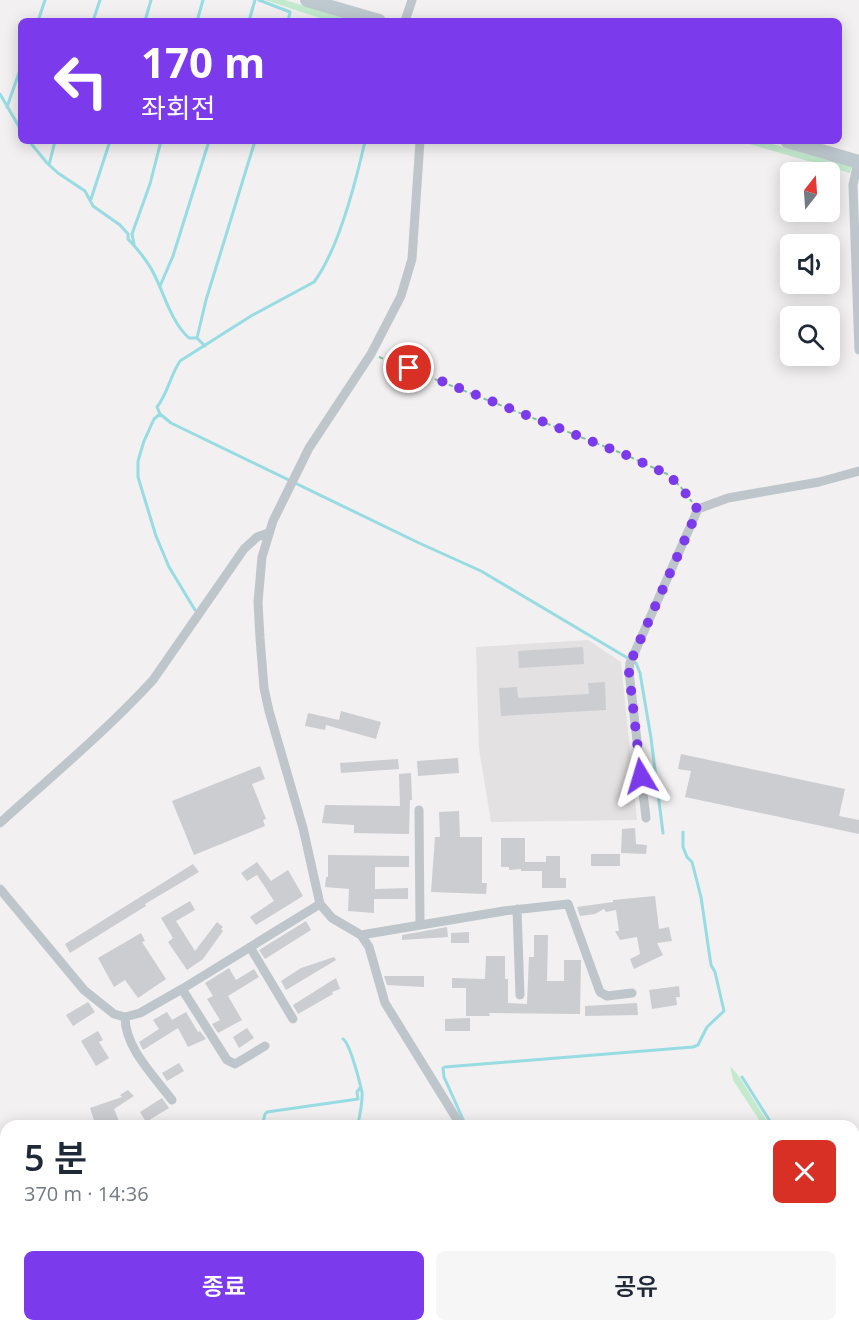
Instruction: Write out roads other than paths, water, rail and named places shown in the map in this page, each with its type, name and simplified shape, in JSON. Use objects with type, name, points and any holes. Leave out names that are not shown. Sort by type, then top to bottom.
[{"type":"main road","points":[[307,0],[369,18]]},
{"type":"main road","points":[[797,144],[858,162]]},
{"type":"street","points":[[406,18],[412,0]]},
{"type":"street","points":[[420,144],[412,259],[398,304],[371,354],[309,448],[268,533],[262,557],[258,602],[264,688],[303,828],[320,903],[332,918],[361,935],[369,947],[386,1003],[457,1120]]},
{"type":"street","points":[[858,162],[853,185],[859,350]]},
{"type":"street","points":[[646,818],[629,672],[632,660],[698,510],[728,498],[819,482],[859,471]]},
{"type":"street","points":[[0,823],[137,698],[159,672],[244,549],[257,537],[268,533]]},
{"type":"street","points":[[419,810],[420,924]]},
{"type":"street","points":[[0,889],[84,990],[114,1014],[125,1017],[140,1013],[182,989],[320,903]]},
{"type":"street","points":[[361,935],[517,909],[567,904],[600,993],[607,996],[632,993]]},
{"type":"street","points":[[517,909],[520,994]]},
{"type":"street","points":[[250,947],[293,1019]]},
{"type":"street","points":[[182,989],[226,1060],[235,1064],[265,1046]]},
{"type":"street","points":[[125,1017],[125,1028],[132,1046],[172,1100]]},
{"type":"waterway","points":[[39,18],[45,0]]},
{"type":"waterway","points":[[94,18],[100,0]]},
{"type":"waterway","points":[[146,18],[151,0]]},
{"type":"waterway","points":[[198,18],[203,0]]},
{"type":"waterway","points":[[250,18],[255,0]]},
{"type":"waterway","points":[[259,0],[290,12],[289,18]]},
{"type":"waterway","points":[[7,107],[18,76]]},
{"type":"waterway","points":[[0,94],[18,125]]},
{"type":"waterway","points":[[31,144],[58,173],[85,191],[93,206],[120,225],[128,234],[128,239],[153,272],[177,324],[189,338],[197,338],[205,346]]},
{"type":"waterway","points":[[49,165],[54,144]]},
{"type":"waterway","points":[[91,199],[109,144]]},
{"type":"waterway","points":[[134,244],[132,234],[150,184],[160,144]]},
{"type":"waterway","points":[[160,286],[173,256],[208,144]]},
{"type":"waterway","points":[[197,338],[206,300],[254,144]]},
{"type":"waterway","points":[[364,144],[338,234],[314,282],[251,316],[180,361],[157,407],[160,414],[171,423],[481,571],[636,663],[640,673],[651,738],[663,833]]},
{"type":"waterway","points":[[160,414],[154,419],[144,441],[138,461],[138,477],[156,536],[169,567],[195,610]]},
{"type":"waterway","points":[[463,1120],[444,1077],[443,1068],[445,1067],[693,1047],[698,1045],[707,1027],[724,1011],[715,972],[711,965],[701,897],[692,862],[683,847],[683,832]]},
{"type":"waterway","points":[[343,1039],[352,1055],[362,1092],[359,1120]]},
{"type":"waterway","points":[[742,1077],[769,1120]]},
{"type":"waterway","points":[[264,1120],[267,1112],[358,1099],[357,1092],[360,1088]]}]
